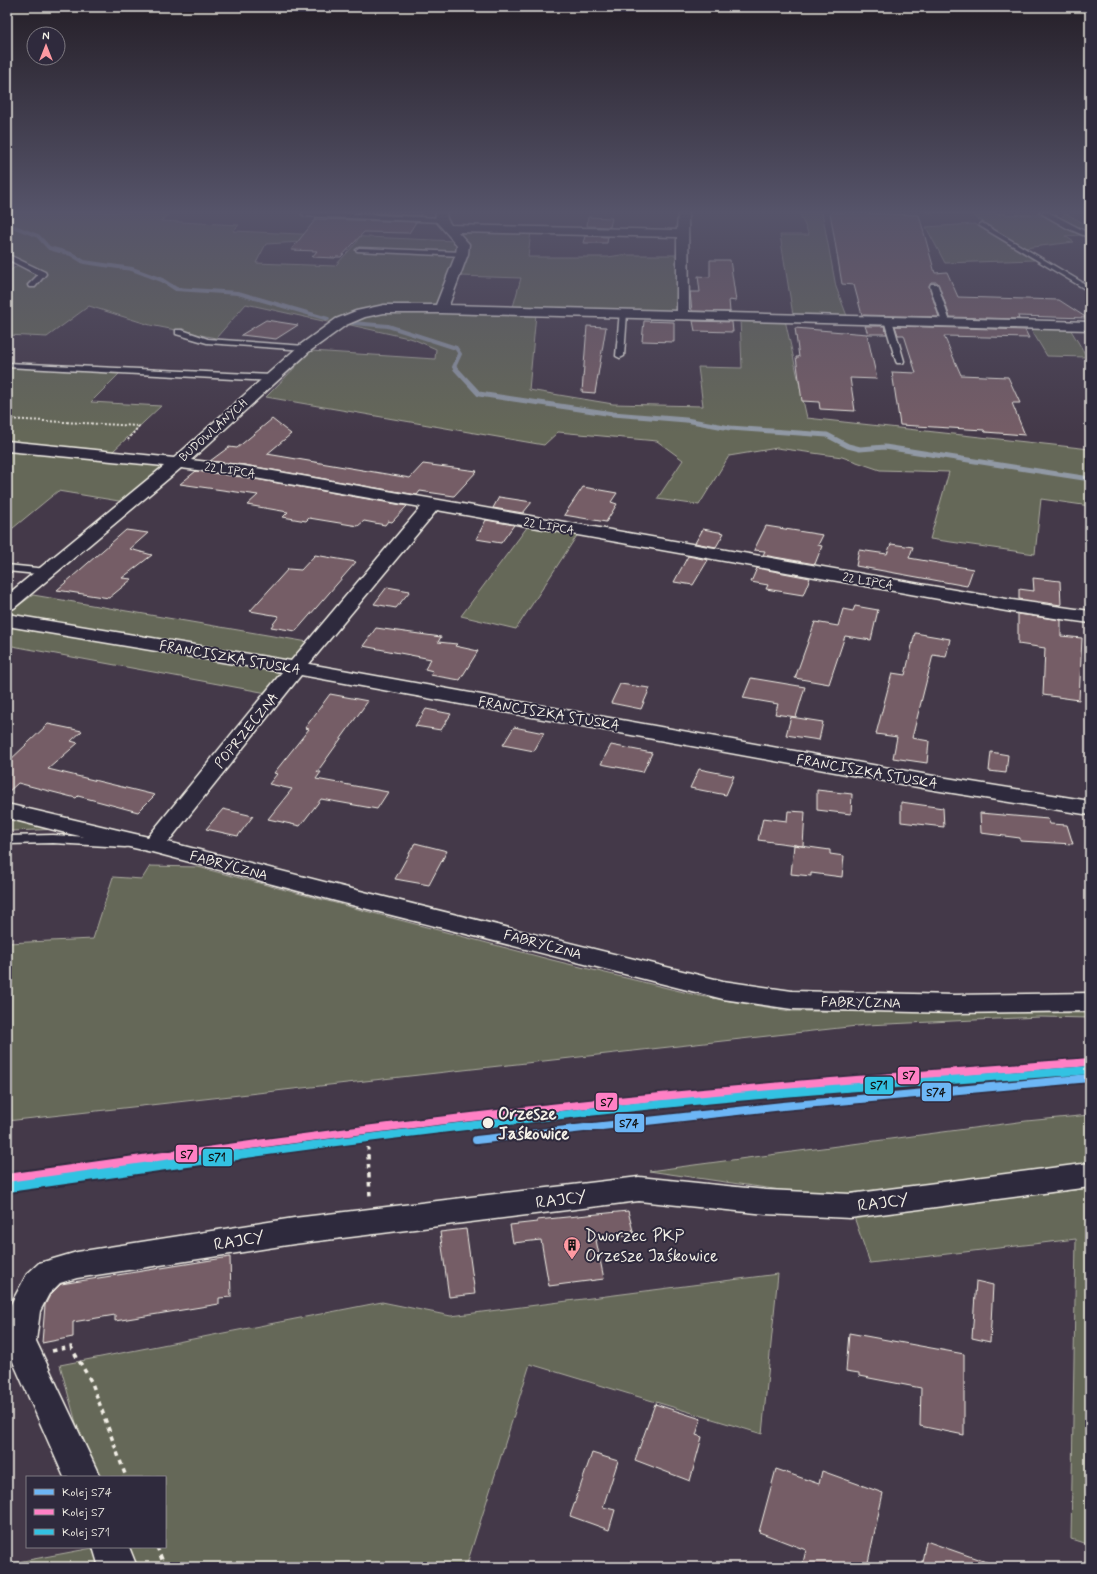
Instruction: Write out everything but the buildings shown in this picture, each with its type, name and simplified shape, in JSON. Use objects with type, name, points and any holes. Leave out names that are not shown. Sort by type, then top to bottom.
[{"type":"street","points":[[441,309],[450,285]]},
{"type":"street","points":[[683,285],[683,315]]},
{"type":"street","name":"BUDOWLANYCH","points":[[7,604],[178,463],[305,348],[341,322],[361,314],[384,309],[441,309],[1090,326]]},
{"type":"street","name":"22 LIPCA","points":[[7,446],[178,463],[244,472],[1012,606],[1090,617]]},
{"type":"street","name":"POPRZECZNA","points":[[153,845],[335,619],[432,505]]},
{"type":"street","name":"FRANCISZKA STUSKA","points":[[7,620],[296,668],[934,783],[1090,808]]},
{"type":"street","name":"FABRYCZNA","points":[[7,811],[66,826],[153,845],[723,990],[792,1000],[954,1004],[1090,1002]]},
{"type":"street","name":"RAJCY","points":[[26,1357],[20,1341],[24,1310],[38,1284],[50,1273],[77,1265],[294,1231],[639,1190],[766,1202],[850,1206],[1090,1175]]},
{"type":"street","points":[[26,1357],[82,1476]]},
{"type":"street","points":[[111,1548],[118,1567]]},
{"type":"lane","points":[[934,286],[946,322]]},
{"type":"lane","points":[[620,356],[622,313]]},
{"type":"lane","points":[[888,320],[900,361]]},
{"type":"lane","points":[[179,332],[207,341],[305,348]]},
{"type":"lane","points":[[7,365],[272,378]]},
{"type":"lane","points":[[7,568],[47,572]]},
{"type":"lane","points":[[7,840],[53,839],[153,845]]},
{"type":"path","points":[[7,419],[139,426],[114,456]]},
{"type":"path","points":[[368,1147],[372,1222]]},
{"type":"path","points":[[26,1357],[71,1347],[92,1383],[126,1476]]},
{"type":"path","points":[[156,1548],[165,1567]]},
{"type":"green space","points":[[7,285],[445,285],[438,303],[428,306],[378,307],[332,323],[246,304],[216,338],[150,325],[89,306],[47,337],[7,335]]},
{"type":"green space","points":[[519,285],[678,285],[678,312],[513,307]]},
{"type":"green space","points":[[788,285],[836,285],[847,316],[793,315]]},
{"type":"green space","points":[[384,312],[536,314],[529,390],[613,404],[703,406],[698,367],[742,368],[740,318],[785,320],[807,418],[1090,449],[1090,506],[1041,499],[1035,554],[930,539],[949,472],[880,470],[842,457],[777,448],[729,456],[699,505],[657,499],[683,460],[657,441],[558,432],[544,445],[266,397],[311,351],[435,359],[436,349],[413,339],[346,324],[360,317]]},
{"type":"green space","points":[[1029,326],[1069,327],[1087,357],[1047,356]]},
{"type":"green space","points":[[7,367],[120,373],[91,402],[161,406],[112,452],[170,465],[125,502],[58,491],[7,533]]},
{"type":"green space","points":[[528,526],[578,534],[516,629],[461,616]]},
{"type":"green space","points":[[33,595],[308,642],[267,693],[7,645],[7,614]]},
{"type":"green space","points":[[7,815],[62,829],[11,831],[7,829]]},
{"type":"green space","points":[[150,866],[198,867],[552,960],[700,996],[790,1011],[1090,1013],[1090,1018],[1040,1017],[866,1025],[7,1121],[7,943],[93,939],[113,877],[142,879]]},
{"type":"green space","points":[[1090,1115],[1090,1167],[829,1197],[649,1171],[1026,1121]]},
{"type":"green space","points":[[1090,1188],[1090,1545],[1071,1539],[1076,1239],[870,1263],[854,1217]]},
{"type":"green space","points":[[778,1274],[762,1434],[530,1364],[466,1567],[7,1567],[7,1564],[93,1548],[166,1548],[166,1476],[91,1476],[60,1365],[382,1302],[451,1316]]},
{"type":"waterway","points":[[170,285],[176,289],[238,293],[328,319]]},
{"type":"waterway","points":[[353,323],[388,326],[456,348],[460,354],[454,367],[456,369]]},
{"type":"waterway","points":[[456,369],[479,394],[613,414],[686,420],[730,428],[827,435],[848,446],[860,449],[885,447],[1090,479]]},
{"type":"rail line","name":"S7","points":[[7,1179],[311,1137],[539,1109],[734,1090],[1090,1062]]},
{"type":"rail line","name":"S71","points":[[8,1187],[312,1145],[540,1117],[734,1097],[1090,1070]]},
{"type":"rail line","name":"S74","points":[[476,1140],[783,1106],[1090,1078]]},
{"type":"place","name":"Orzesze Jaśkowice","points":[[488,1123]]},
{"type":"place","name":"Dworzec PKP Orzesze Jaśkowice","points":[[572,1260]]}]
